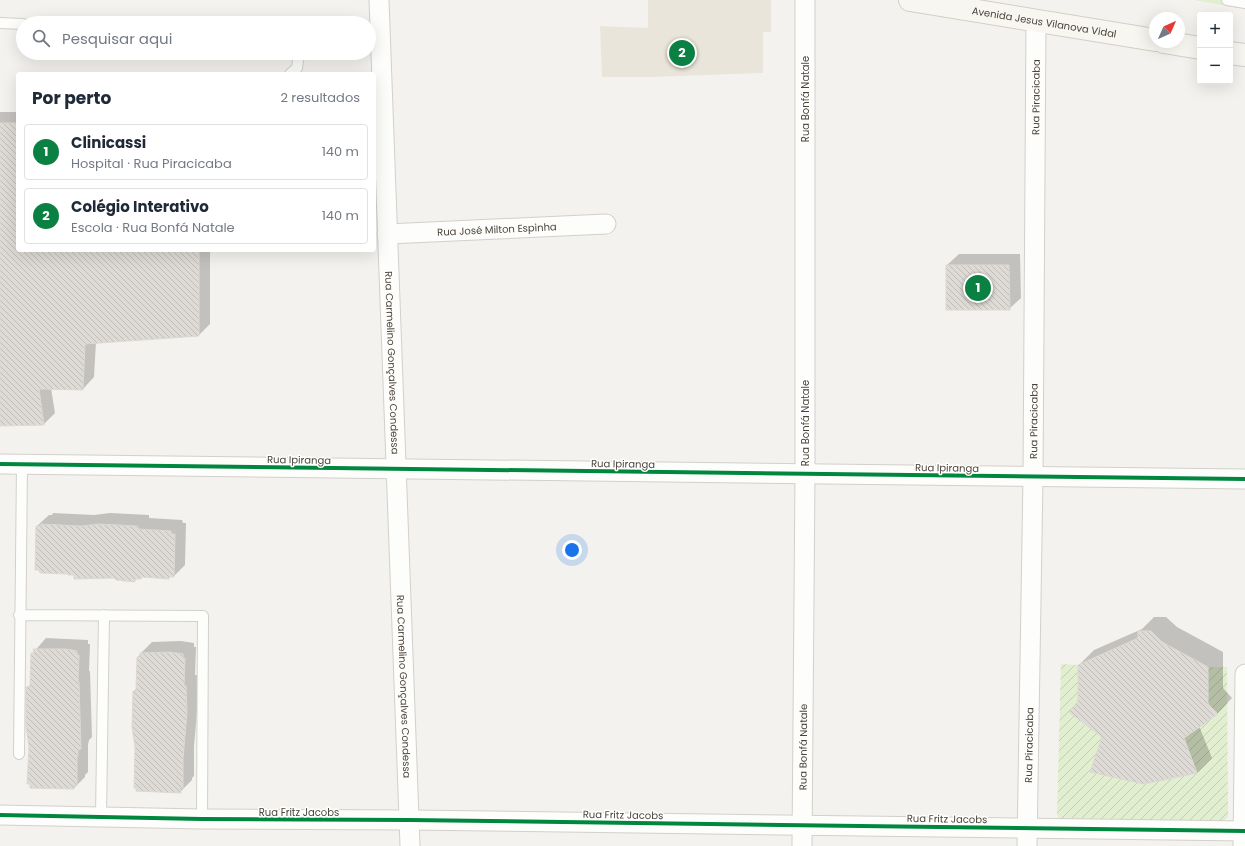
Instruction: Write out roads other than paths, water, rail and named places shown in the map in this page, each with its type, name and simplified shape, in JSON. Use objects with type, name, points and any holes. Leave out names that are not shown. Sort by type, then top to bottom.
[{"type":"street","name":"Rua Carmelino Gonçalves Condessa","points":[[376,16],[379,0]]},
{"type":"street","name":"Rua Bonfá Natale","points":[[802,846],[805,474],[805,0]]},
{"type":"street","name":"Avenida Jesus Vilanova Vidal","points":[[910,0],[1149,39]]},
{"type":"street","name":"Rua Piracicaba","points":[[1027,837],[1033,477],[1036,21]]},
{"type":"street","points":[[1185,46],[1197,48]]},
{"type":"street","points":[[1233,53],[1245,55]]},
{"type":"street","name":"Rua Carmelino Gonçalves Condessa","points":[[376,59],[387,234],[410,846]]},
{"type":"street","name":"Rua José Milton Espinha","points":[[387,234],[606,224]]},
{"type":"street","name":"Rua Ipiranga","points":[[0,464],[1245,479]]},
{"type":"street","points":[[1244,836],[1245,674]]},
{"type":"street","name":"Rua Fritz Jacobs","points":[[0,814],[202,819],[802,825],[1027,837],[1244,836]]},
{"type":"lane","points":[[1227,0],[1245,3]]},
{"type":"lane","points":[[0,22],[16,23]]},
{"type":"lane","points":[[292,72],[297,68],[298,60]]},
{"type":"lane","points":[[19,754],[19,615],[22,465]]},
{"type":"lane","points":[[19,615],[203,616],[202,819]]},
{"type":"lane","points":[[101,816],[104,616]]},
{"type":"place","name":"Colégio Interativo","points":[[682,53]]},
{"type":"place","name":"Clinicassi","points":[[978,288]]}]
